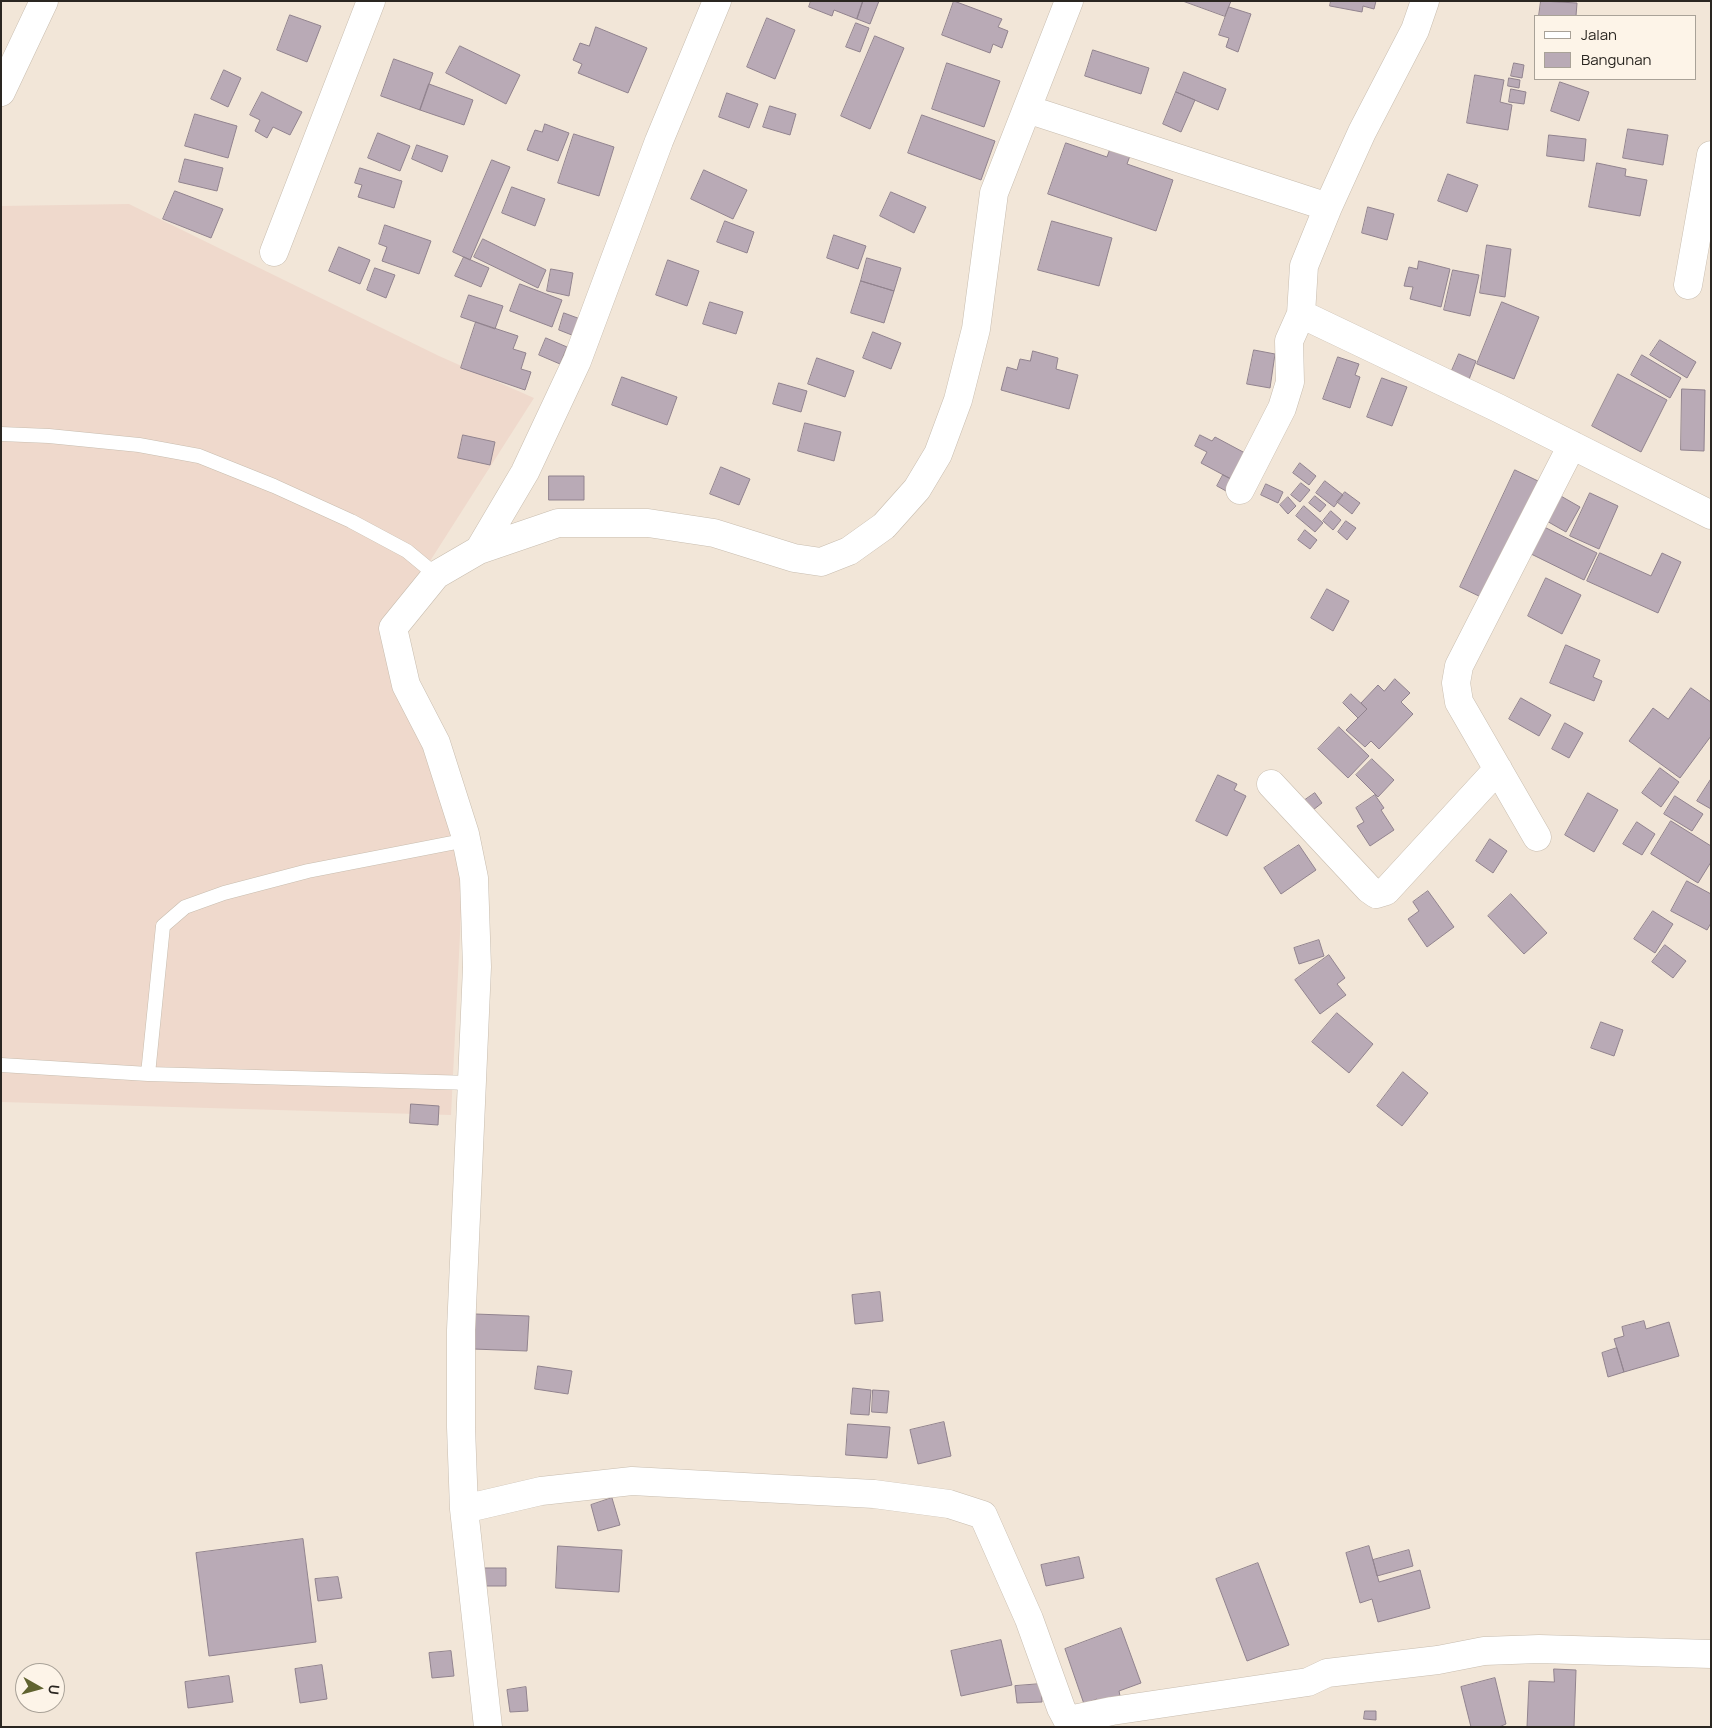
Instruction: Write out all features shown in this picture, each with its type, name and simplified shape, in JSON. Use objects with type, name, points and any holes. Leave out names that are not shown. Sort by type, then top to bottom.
[{"type":"street","points":[[1,92],[44,1]]},
{"type":"street","points":[[274,252],[371,1]]},
{"type":"street","points":[[479,550],[525,472],[577,361],[659,141],[717,1]]},
{"type":"street","points":[[488,1727],[464,1509],[461,1330],[477,967],[474,878],[467,840],[436,743],[406,685],[393,628],[436,575],[479,550],[558,524],[648,523],[714,533],[794,558],[821,562],[849,551],[884,526],[917,489],[938,454],[958,400],[976,329],[994,193],[1069,1]]},
{"type":"street","points":[[1240,490],[1282,408],[1290,382],[1289,341],[1301,314],[1304,266],[1328,206],[1362,132],[1415,30],[1425,1]]},
{"type":"street","points":[[1027,109],[1328,206]]},
{"type":"street","points":[[1688,285],[1711,154]]},
{"type":"street","points":[[1301,314],[1711,514]]},
{"type":"street","points":[[1537,837],[1459,702],[1456,683],[1459,666],[1572,445]]},
{"type":"street","points":[[1272,784],[1369,890],[1376,894],[1386,891],[1498,770]]},
{"type":"street","points":[[464,1509],[541,1492],[632,1481],[874,1494],[949,1504],[983,1515],[1026,1610],[1061,1708],[1070,1724],[1112,1711],[1308,1682],[1327,1673],[1438,1660],[1484,1651],[1540,1650],[1711,1654]]},
{"type":"lane","points":[[1,434],[49,436],[139,445],[199,456],[274,486],[351,521],[407,551],[436,575]]},
{"type":"lane","points":[[148,1074],[163,926],[186,907],[224,893],[308,871],[467,840]]},
{"type":"lane","points":[[1,1065],[148,1074],[472,1083]]},
{"type":"shaded area","points":[[129,204],[439,356],[534,398],[388,627],[465,834],[451,1115],[1,1102],[1,206]]},
{"type":"building","points":[[811,1],[863,1],[857,19],[834,10],[832,16],[809,7]]},
{"type":"building","points":[[863,1],[879,1],[870,24],[857,19]]},
{"type":"building","points":[[954,1],[1002,19],[998,27],[1008,31],[1002,48],[993,44],[990,53],[942,35]]},
{"type":"building","points":[[1183,1],[1231,1],[1225,16]]},
{"type":"building","points":[[1331,1],[1376,1],[1374,9],[1363,6],[1362,12],[1330,6]]},
{"type":"building","points":[[1541,1],[1577,3],[1576,15],[1539,15]]},
{"type":"building","points":[[1229,7],[1251,14],[1238,52],[1226,47],[1229,38],[1219,35]]},
{"type":"building","points":[[290,15],[321,26],[307,62],[277,50]]},
{"type":"building","points":[[767,18],[795,30],[775,79],[747,67]]},
{"type":"building","points":[[856,23],[869,28],[860,52],[846,47]]},
{"type":"building","points":[[596,27],[647,48],[628,93],[578,73],[582,64],[573,60],[580,43],[589,46]]},
{"type":"building","points":[[875,36],[904,48],[870,129],[841,116]]},
{"type":"building","points":[[460,46],[520,75],[506,104],[446,73]]},
{"type":"building","points":[[1093,50],[1149,68],[1141,94],[1085,76]]},
{"type":"building","points":[[394,59],[433,73],[420,110],[381,96]]},
{"type":"building","points":[[947,63],[1000,81],[984,127],[932,109]]},
{"type":"building","points":[[1514,63],[1524,65],[1522,78],[1511,76]]},
{"type":"building","points":[[224,70],[241,78],[228,107],[211,99]]},
{"type":"building","points":[[1184,72],[1226,89],[1218,110],[1176,92]]},
{"type":"building","points":[[1475,75],[1504,80],[1500,102],[1512,105],[1508,130],[1467,123]]},
{"type":"building","points":[[1509,78],[1520,80],[1519,88],[1508,86]]},
{"type":"building","points":[[1560,82],[1589,92],[1579,121],[1551,111]]},
{"type":"building","points":[[429,84],[473,100],[464,125],[420,110]]},
{"type":"building","points":[[1511,89],[1526,92],[1524,104],[1509,102]]},
{"type":"building","points":[[262,92],[302,112],[290,135],[273,127],[267,138],[255,131],[260,120],[250,115]]},
{"type":"building","points":[[1176,92],[1195,100],[1181,132],[1163,124]]},
{"type":"building","points":[[727,93],[758,104],[749,128],[719,117]]},
{"type":"building","points":[[770,106],[796,114],[790,135],[763,127]]},
{"type":"building","points":[[195,114],[237,126],[228,158],[185,146]]},
{"type":"building","points":[[922,115],[995,141],[981,180],[908,153]]},
{"type":"building","points":[[545,124],[569,133],[558,161],[527,150],[535,130],[542,132]]},
{"type":"building","points":[[1628,129],[1668,135],[1663,165],[1623,158]]},
{"type":"building","points":[[378,133],[410,146],[400,171],[368,158]]},
{"type":"building","points":[[574,134],[614,147],[599,196],[558,183]]},
{"type":"building","points":[[1549,135],[1586,139],[1584,161],[1547,156]]},
{"type":"building","points":[[1066,143],[1107,157],[1111,146],[1131,153],[1127,164],[1173,180],[1156,231],[1048,194]]},
{"type":"building","points":[[417,145],[448,156],[442,172],[412,159]]},
{"type":"building","points":[[185,159],[223,168],[217,191],[179,182]]},
{"type":"building","points":[[492,160],[510,167],[470,260],[453,252]]},
{"type":"building","points":[[1597,163],[1626,169],[1625,176],[1647,180],[1640,216],[1589,207]]},
{"type":"building","points":[[360,168],[402,181],[394,208],[358,197],[362,185],[355,183]]},
{"type":"building","points":[[704,170],[747,190],[733,219],[691,199]]},
{"type":"building","points":[[1448,174],[1478,185],[1467,212],[1438,201]]},
{"type":"building","points":[[512,187],[545,199],[535,226],[502,213]]},
{"type":"building","points":[[175,191],[223,209],[211,238],[163,219]]},
{"type":"building","points":[[891,192],[926,207],[914,233],[880,216]]},
{"type":"building","points":[[1368,207],[1394,214],[1387,240],[1362,233]]},
{"type":"building","points":[[725,221],[754,232],[747,253],[717,242]]},
{"type":"building","points":[[1052,221],[1112,238],[1099,286],[1038,270]]},
{"type":"building","points":[[385,225],[431,241],[419,274],[382,261],[387,247],[379,244]]},
{"type":"building","points":[[834,235],[866,246],[858,269],[827,258]]},
{"type":"building","points":[[483,239],[546,270],[538,288],[474,257]]},
{"type":"building","points":[[1487,245],[1511,249],[1505,297],[1480,293]]},
{"type":"building","points":[[339,247],[370,260],[360,284],[329,271]]},
{"type":"building","points":[[464,257],[489,268],[481,287],[455,276]]},
{"type":"building","points":[[867,258],[901,268],[894,291],[861,281]]},
{"type":"building","points":[[668,260],[699,271],[687,306],[656,295]]},
{"type":"building","points":[[1419,261],[1450,269],[1441,307],[1410,299],[1413,287],[1404,286],[1409,267],[1417,269]]},
{"type":"building","points":[[375,268],[395,275],[386,298],[367,290]]},
{"type":"building","points":[[551,269],[573,273],[569,296],[547,291]]},
{"type":"building","points":[[1453,270],[1479,275],[1470,316],[1444,310]]},
{"type":"building","points":[[861,281],[894,291],[884,323],[851,313]]},
{"type":"building","points":[[520,284],[562,300],[552,327],[510,311]]},
{"type":"building","points":[[469,295],[503,306],[495,329],[461,317]]},
{"type":"building","points":[[710,302],[743,312],[736,334],[703,324]]},
{"type":"building","points":[[1502,302],[1539,317],[1514,379],[1477,364]]},
{"type":"building","points":[[564,313],[583,320],[577,337],[559,330]]},
{"type":"building","points":[[476,322],[518,336],[513,349],[526,353],[521,369],[531,372],[525,390],[461,368]]},
{"type":"building","points":[[873,332],[901,343],[891,369],[863,358]]},
{"type":"building","points":[[546,338],[567,347],[560,364],[539,355]]},
{"type":"building","points":[[1660,340],[1696,362],[1687,378],[1650,355]]},
{"type":"building","points":[[1254,350],[1275,354],[1270,388],[1247,384]]},
{"type":"building","points":[[1033,351],[1058,358],[1056,369],[1078,375],[1069,409],[1001,390],[1007,367],[1017,370],[1020,359],[1030,361]]},
{"type":"building","points":[[1459,354],[1476,361],[1468,382],[1450,375]]},
{"type":"building","points":[[1642,355],[1681,378],[1670,398],[1631,375]]},
{"type":"building","points":[[1338,357],[1359,364],[1355,375],[1360,377],[1350,408],[1323,399]]},
{"type":"building","points":[[817,358],[854,371],[845,397],[808,384]]},
{"type":"building","points":[[1618,374],[1667,400],[1641,452],[1592,426]]},
{"type":"building","points":[[622,377],[677,397],[667,425],[612,405]]},
{"type":"building","points":[[1382,378],[1407,387],[1392,426],[1367,417]]},
{"type":"building","points":[[779,383],[807,391],[801,412],[773,404]]},
{"type":"building","points":[[1682,389],[1705,390],[1704,451],[1681,450]]},
{"type":"building","points":[[805,423],[841,432],[834,461],[798,451]]},
{"type":"building","points":[[463,435],[495,442],[490,465],[458,458]]},
{"type":"building","points":[[1200,435],[1212,441],[1215,437],[1245,453],[1231,479],[1201,463],[1207,452],[1195,446]]},
{"type":"building","points":[[1300,463],[1316,476],[1309,485],[1293,473]]},
{"type":"building","points":[[721,467],[750,479],[739,505],[710,494]]},
{"type":"building","points":[[1515,470],[1538,481],[1483,598],[1460,587]]},
{"type":"building","points":[[1223,475],[1241,484],[1235,496],[1217,486]]},
{"type":"building","points":[[549,476],[584,476],[584,500],[549,500]]},
{"type":"building","points":[[1325,481],[1343,495],[1334,507],[1316,493]]},
{"type":"building","points":[[1301,483],[1310,490],[1300,502],[1291,495]]},
{"type":"building","points":[[1266,484],[1283,492],[1278,503],[1261,495]]},
{"type":"building","points":[[1552,491],[1580,507],[1566,532],[1538,516]]},
{"type":"building","points":[[1345,492],[1360,503],[1352,514],[1337,502]]},
{"type":"building","points":[[1590,493],[1618,506],[1599,549],[1570,536]]},
{"type":"building","points":[[1315,496],[1326,505],[1320,512],[1309,503]]},
{"type":"building","points":[[1288,497],[1296,506],[1288,514],[1280,505]]},
{"type":"building","points":[[1304,506],[1323,523],[1315,532],[1296,516]]},
{"type":"building","points":[[1331,511],[1341,520],[1333,530],[1323,521]]},
{"type":"building","points":[[1346,521],[1356,528],[1347,540],[1338,532]]},
{"type":"building","points":[[1538,524],[1597,553],[1584,580],[1525,551]]},
{"type":"building","points":[[1305,530],[1317,540],[1310,549],[1298,540]]},
{"type":"building","points":[[1600,553],[1651,576],[1662,553],[1681,562],[1658,613],[1587,581]]},
{"type":"building","points":[[1546,578],[1581,595],[1562,634],[1528,616]]},
{"type":"building","points":[[1327,589],[1349,601],[1333,631],[1311,618]]},
{"type":"building","points":[[1566,645],[1600,660],[1593,677],[1602,681],[1594,701],[1550,683]]},
{"type":"building","points":[[1395,679],[1410,693],[1401,702],[1413,714],[1379,749],[1371,741],[1365,747],[1346,730],[1367,709],[1361,703],[1378,685],[1384,691]]},
{"type":"building","points":[[1691,688],[1711,702],[1711,736],[1680,778],[1629,741],[1653,708],[1668,719]]},
{"type":"building","points":[[1351,694],[1367,709],[1358,718],[1343,703]]},
{"type":"building","points":[[1521,698],[1551,715],[1539,736],[1509,719]]},
{"type":"building","points":[[1565,723],[1583,733],[1569,758],[1552,749]]},
{"type":"building","points":[[1339,727],[1369,756],[1348,778],[1318,749]]},
{"type":"building","points":[[1372,759],[1394,780],[1378,797],[1356,775]]},
{"type":"building","points":[[1660,768],[1679,782],[1661,807],[1642,793]]},
{"type":"building","points":[[1218,775],[1237,784],[1234,790],[1246,796],[1227,836],[1196,821]]},
{"type":"building","points":[[1711,779],[1711,809],[1697,801]]},
{"type":"building","points":[[1315,793],[1322,803],[1313,810],[1305,800]]},
{"type":"building","points":[[1588,793],[1618,810],[1594,852],[1565,835]]},
{"type":"building","points":[[1375,795],[1384,808],[1381,810],[1394,830],[1370,846],[1357,826],[1364,822],[1356,808]]},
{"type":"building","points":[[1675,796],[1703,814],[1692,831],[1664,814]]},
{"type":"building","points":[[1671,821],[1711,846],[1711,862],[1698,883],[1651,854]]},
{"type":"building","points":[[1637,822],[1655,834],[1642,855],[1623,844]]},
{"type":"building","points":[[1490,839],[1507,851],[1493,873],[1476,861]]},
{"type":"building","points":[[1299,845],[1316,870],[1281,894],[1264,868]]},
{"type":"building","points":[[1687,881],[1711,894],[1711,923],[1707,930],[1671,911]]},
{"type":"building","points":[[1428,891],[1454,927],[1427,947],[1408,919],[1419,911],[1413,902]]},
{"type":"building","points":[[1511,894],[1547,933],[1524,954],[1488,916]]},
{"type":"building","points":[[1653,911],[1673,924],[1655,953],[1634,939]]},
{"type":"building","points":[[1319,940],[1324,956],[1299,964],[1294,948]]},
{"type":"building","points":[[1665,945],[1686,961],[1673,978],[1652,962]]},
{"type":"building","points":[[1329,955],[1345,978],[1337,984],[1346,995],[1320,1014],[1295,980]]},
{"type":"building","points":[[1337,1013],[1373,1044],[1349,1073],[1312,1042]]},
{"type":"building","points":[[1601,1022],[1623,1030],[1614,1056],[1591,1048]]},
{"type":"building","points":[[1403,1072],[1428,1093],[1402,1126],[1377,1106]]},
{"type":"building","points":[[411,1104],[439,1106],[438,1125],[410,1123]]},
{"type":"building","points":[[880,1292],[883,1321],[855,1324],[852,1295]]},
{"type":"building","points":[[475,1314],[529,1316],[527,1351],[473,1349]]},
{"type":"building","points":[[1644,1321],[1646,1329],[1669,1322],[1679,1356],[1624,1372],[1614,1339],[1624,1336],[1622,1327]]},
{"type":"building","points":[[1617,1348],[1624,1372],[1608,1377],[1602,1353]]},
{"type":"building","points":[[538,1366],[572,1371],[568,1394],[535,1389]]},
{"type":"building","points":[[853,1388],[871,1390],[869,1415],[851,1414]]},
{"type":"building","points":[[873,1390],[889,1391],[887,1413],[872,1412]]},
{"type":"building","points":[[944,1422],[951,1456],[918,1464],[910,1430]]},
{"type":"building","points":[[848,1424],[890,1427],[887,1458],[846,1455]]},
{"type":"building","points":[[612,1498],[620,1525],[598,1531],[591,1505]]},
{"type":"building","points":[[303,1539],[316,1642],[209,1656],[196,1553]]},
{"type":"building","points":[[558,1546],[622,1550],[619,1592],[556,1588]]},
{"type":"building","points":[[1369,1546],[1379,1582],[1420,1570],[1430,1608],[1378,1622],[1372,1599],[1360,1603],[1346,1553]]},
{"type":"building","points":[[1409,1550],[1413,1566],[1377,1576],[1373,1560]]},
{"type":"building","points":[[1079,1557],[1084,1578],[1046,1586],[1041,1565]]},
{"type":"building","points":[[1258,1563],[1289,1645],[1247,1661],[1216,1579]]},
{"type":"building","points":[[484,1568],[506,1568],[506,1586],[484,1586]]},
{"type":"building","points":[[338,1577],[342,1598],[318,1601],[315,1579]]},
{"type":"building","points":[[1121,1628],[1141,1683],[1119,1691],[1120,1696],[1099,1704],[1097,1699],[1084,1704],[1065,1649]]},
{"type":"building","points":[[1001,1640],[1012,1685],[961,1696],[951,1651]]},
{"type":"building","points":[[451,1651],[454,1676],[432,1678],[429,1653]]},
{"type":"building","points":[[322,1665],[327,1699],[300,1703],[295,1669]]},
{"type":"building","points":[[1554,1669],[1576,1670],[1574,1727],[1527,1727],[1529,1681],[1554,1682]]},
{"type":"building","points":[[229,1676],[233,1702],[188,1708],[185,1682]]},
{"type":"building","points":[[1495,1678],[1506,1724],[1499,1727],[1471,1727],[1461,1687]]},
{"type":"building","points":[[1041,1684],[1042,1702],[1017,1703],[1015,1686]]},
{"type":"building","points":[[526,1687],[528,1711],[510,1712],[507,1690]]},
{"type":"building","points":[[1365,1711],[1376,1711],[1376,1720],[1364,1719]]}]
